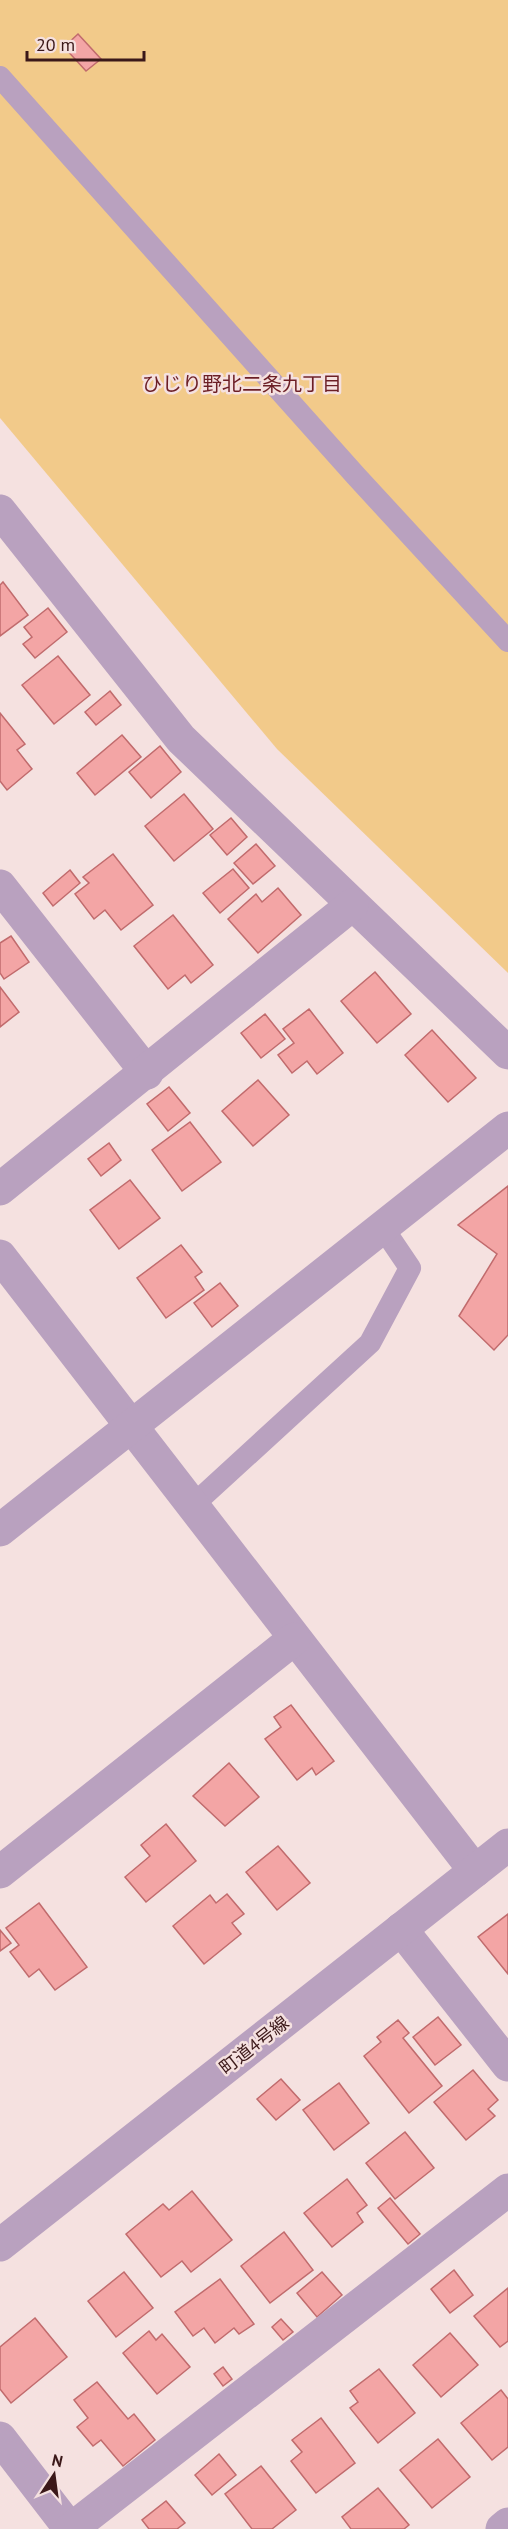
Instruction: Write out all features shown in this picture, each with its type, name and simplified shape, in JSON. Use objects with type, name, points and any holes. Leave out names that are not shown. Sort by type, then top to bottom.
[{"type":"street","points":[[0,511],[181,739],[508,1053]]},
{"type":"street","points":[[0,886],[147,1073]]},
{"type":"street","points":[[0,1189],[147,1073],[352,905]]},
{"type":"street","points":[[0,1530],[508,1128]]},
{"type":"street","points":[[0,1257],[294,1640],[475,1871]]},
{"type":"street","points":[[0,1872],[294,1640]]},
{"type":"street","name":"町道4号線","points":[[0,2245],[508,1845]]},
{"type":"street","points":[[401,1929],[508,2064]]},
{"type":"street","points":[[0,2438],[70,2529],[508,2190]]},
{"type":"street","points":[[502,2529],[508,2524]]},
{"type":"lane","points":[[0,77],[356,476],[508,641]]},
{"type":"lane","points":[[192,1506],[370,1343],[410,1268],[383,1228]]},
{"type":"shaded area","points":[[0,0],[508,0],[508,973],[277,749],[0,418]]},
{"type":"building","points":[[78,34],[101,59],[86,71],[64,47]]},
{"type":"building","points":[[3,582],[28,615],[0,636],[0,585]]},
{"type":"building","points":[[48,608],[67,632],[35,658],[23,644],[32,637],[24,627]]},
{"type":"building","points":[[58,656],[90,695],[54,724],[22,685]]},
{"type":"building","points":[[110,691],[121,705],[96,725],[85,712]]},
{"type":"building","points":[[0,713],[25,744],[17,750],[32,769],[7,790],[0,781]]},
{"type":"building","points":[[122,735],[141,757],[95,795],[77,773]]},
{"type":"building","points":[[160,746],[181,772],[151,798],[129,772]]},
{"type":"building","points":[[184,794],[213,829],[174,861],[145,826]]},
{"type":"building","points":[[231,818],[247,837],[227,855],[210,835]]},
{"type":"building","points":[[256,844],[275,866],[253,884],[234,863]]},
{"type":"building","points":[[113,854],[153,905],[121,930],[105,910],[94,919],[75,894],[89,883],[83,877]]},
{"type":"building","points":[[233,869],[249,888],[220,913],[203,893]]},
{"type":"building","points":[[70,870],[80,883],[53,906],[43,893]]},
{"type":"building","points":[[278,888],[301,915],[258,953],[228,919],[256,894],[262,902]]},
{"type":"building","points":[[173,915],[213,965],[191,983],[185,975],[168,989],[134,946]]},
{"type":"building","points":[[11,936],[29,962],[4,979],[0,973],[0,943]]},
{"type":"building","points":[[375,972],[411,1014],[377,1043],[341,1001]]},
{"type":"building","points":[[0,987],[19,1012],[0,1027]]},
{"type":"building","points":[[309,1009],[343,1053],[317,1074],[307,1061],[292,1073],[278,1055],[294,1043],[283,1029]]},
{"type":"building","points":[[265,1014],[285,1039],[261,1058],[241,1033]]},
{"type":"building","points":[[432,1030],[476,1078],[448,1102],[405,1055]]},
{"type":"building","points":[[258,1080],[289,1115],[253,1146],[222,1111]]},
{"type":"building","points":[[169,1087],[190,1113],[168,1131],[147,1104]]},
{"type":"building","points":[[190,1122],[221,1162],[182,1191],[152,1150]]},
{"type":"building","points":[[109,1143],[121,1160],[101,1176],[88,1159]]},
{"type":"building","points":[[130,1180],[160,1218],[119,1249],[90,1210]]},
{"type":"building","points":[[508,1186],[508,1335],[494,1350],[459,1316],[497,1254],[458,1225]]},
{"type":"building","points":[[181,1245],[202,1272],[195,1277],[204,1290],[166,1318],[137,1278]]},
{"type":"building","points":[[220,1283],[238,1306],[212,1327],[194,1303]]},
{"type":"building","points":[[291,1705],[334,1761],[316,1775],[312,1768],[297,1780],[265,1739],[281,1727],[274,1717]]},
{"type":"building","points":[[229,1763],[259,1797],[225,1826],[193,1796]]},
{"type":"building","points":[[166,1824],[196,1861],[146,1902],[125,1877],[150,1856],[141,1845]]},
{"type":"building","points":[[278,1846],[310,1883],[277,1910],[246,1872]]},
{"type":"building","points":[[227,1894],[244,1914],[232,1923],[241,1934],[204,1964],[173,1926],[210,1895],[216,1903]]},
{"type":"building","points":[[39,1903],[87,1967],[55,1990],[39,1969],[29,1977],[10,1952],[19,1945],[6,1928]]},
{"type":"building","points":[[508,1914],[508,1974],[478,1937]]},
{"type":"building","points":[[0,1930],[11,1943],[0,1951]]},
{"type":"building","points":[[438,2017],[461,2045],[435,2065],[413,2037]]},
{"type":"building","points":[[398,2020],[409,2033],[403,2038],[442,2086],[409,2113],[364,2056],[381,2042],[377,2037]]},
{"type":"building","points":[[473,2070],[498,2100],[488,2109],[495,2116],[466,2140],[434,2102]]},
{"type":"building","points":[[281,2079],[300,2100],[276,2120],[257,2099]]},
{"type":"building","points":[[339,2083],[369,2123],[334,2150],[303,2110]]},
{"type":"building","points":[[405,2132],[434,2168],[395,2199],[366,2163]]},
{"type":"building","points":[[347,2179],[367,2205],[357,2213],[363,2222],[332,2247],[304,2213]]},
{"type":"building","points":[[192,2191],[232,2240],[191,2272],[182,2261],[161,2277],[126,2234],[163,2204],[169,2210]]},
{"type":"building","points":[[390,2198],[420,2234],[408,2244],[378,2208]]},
{"type":"building","points":[[284,2232],[313,2270],[270,2303],[241,2266]]},
{"type":"building","points":[[454,2270],[473,2295],[450,2313],[431,2289]]},
{"type":"building","points":[[124,2272],[153,2308],[116,2337],[88,2301]]},
{"type":"building","points":[[322,2272],[342,2295],[317,2317],[297,2293]]},
{"type":"building","points":[[220,2279],[254,2324],[239,2334],[234,2328],[215,2343],[204,2328],[193,2336],[175,2312]]},
{"type":"building","points":[[508,2288],[508,2341],[500,2347],[474,2316]]},
{"type":"building","points":[[35,2318],[67,2357],[11,2403],[0,2389],[0,2347]]},
{"type":"building","points":[[281,2319],[293,2332],[283,2340],[272,2327]]},
{"type":"building","points":[[149,2331],[156,2340],[162,2334],[190,2367],[157,2394],[123,2353]]},
{"type":"building","points":[[450,2333],[478,2365],[441,2397],[413,2365]]},
{"type":"building","points":[[223,2367],[232,2379],[223,2386],[214,2374]]},
{"type":"building","points":[[379,2369],[415,2413],[378,2443],[350,2408],[358,2402],[350,2391]]},
{"type":"building","points":[[97,2382],[128,2419],[134,2414],[155,2440],[123,2466],[101,2440],[93,2446],[77,2427],[88,2418],[74,2400]]},
{"type":"building","points":[[501,2390],[508,2399],[508,2447],[492,2460],[461,2423]]},
{"type":"building","points":[[321,2418],[355,2463],[316,2493],[291,2461],[302,2452],[292,2440]]},
{"type":"building","points":[[438,2439],[470,2477],[432,2508],[400,2470]]},
{"type":"building","points":[[219,2454],[236,2475],[212,2495],[195,2475]]},
{"type":"building","points":[[261,2466],[296,2510],[272,2529],[252,2529],[225,2494]]},
{"type":"building","points":[[378,2488],[409,2525],[404,2529],[351,2529],[342,2517]]},
{"type":"building","points":[[166,2501],[185,2523],[177,2529],[149,2529],[142,2520]]},
{"type":"district","name":"ひじり野北二条九丁目","points":[[242,384]]}]
